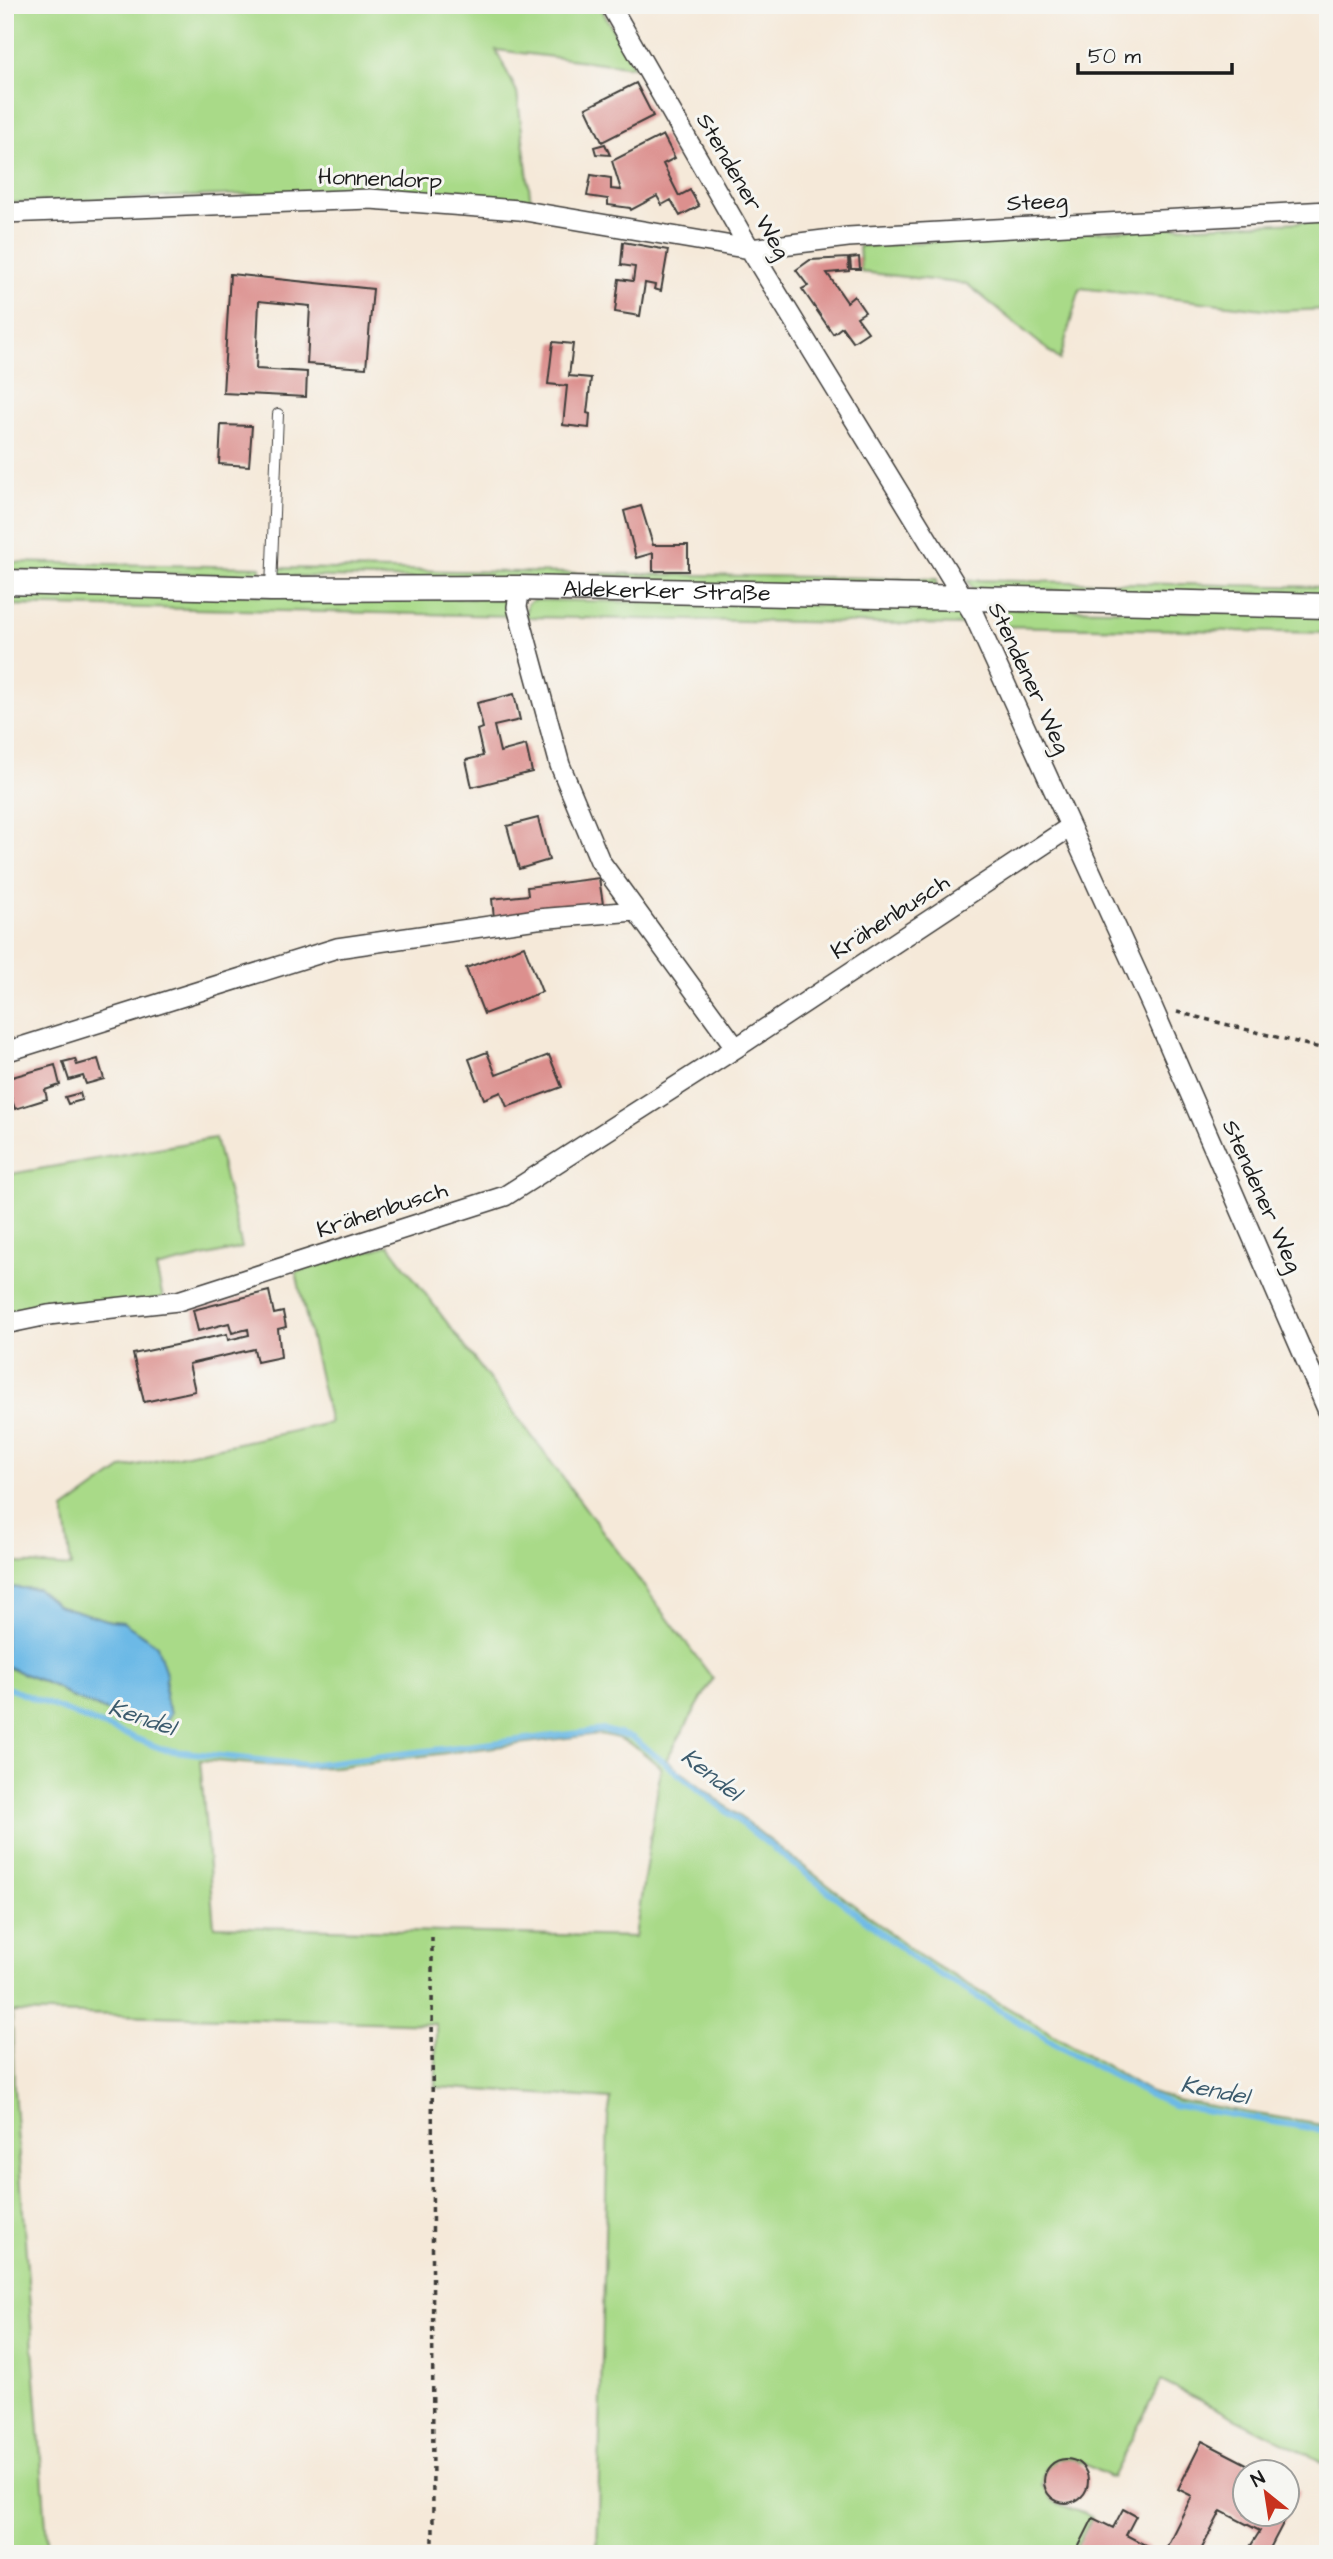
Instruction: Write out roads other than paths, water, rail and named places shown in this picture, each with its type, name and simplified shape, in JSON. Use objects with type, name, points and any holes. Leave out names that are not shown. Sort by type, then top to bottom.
[{"type":"street","name":"Stendener Weg","points":[[610,5],[750,248],[964,597],[1152,1006],[1328,1411]]},
{"type":"street","name":"Honnendorp","points":[[5,213],[370,199],[519,210],[750,248]]},
{"type":"street","name":"Steeg","points":[[750,248],[848,237],[1328,211]]},
{"type":"street","name":"Aldekerker Straße","points":[[5,582],[271,589],[520,588],[1328,606]]},
{"type":"street","points":[[520,588],[517,607],[560,765],[600,861],[736,1048]]},
{"type":"street","name":"Krähenbusch","points":[[5,1324],[48,1315],[178,1301],[505,1196],[736,1048],[1070,827]]},
{"type":"street","points":[[5,1052],[337,948],[537,919],[635,911]]},
{"type":"lane","points":[[271,589],[278,414]]},
{"type":"water","points":[[5,1587],[37,1589],[57,1605],[110,1621],[123,1622],[157,1645],[166,1674],[165,1699],[171,1713],[167,1720],[160,1725],[149,1727],[71,1697],[56,1687],[5,1666]]},
{"type":"waterway","name":"Kendel","points":[[5,1687],[165,1750],[306,1765],[604,1730],[633,1738],[916,1960],[1069,2052],[1173,2105],[1328,2131]]}]
